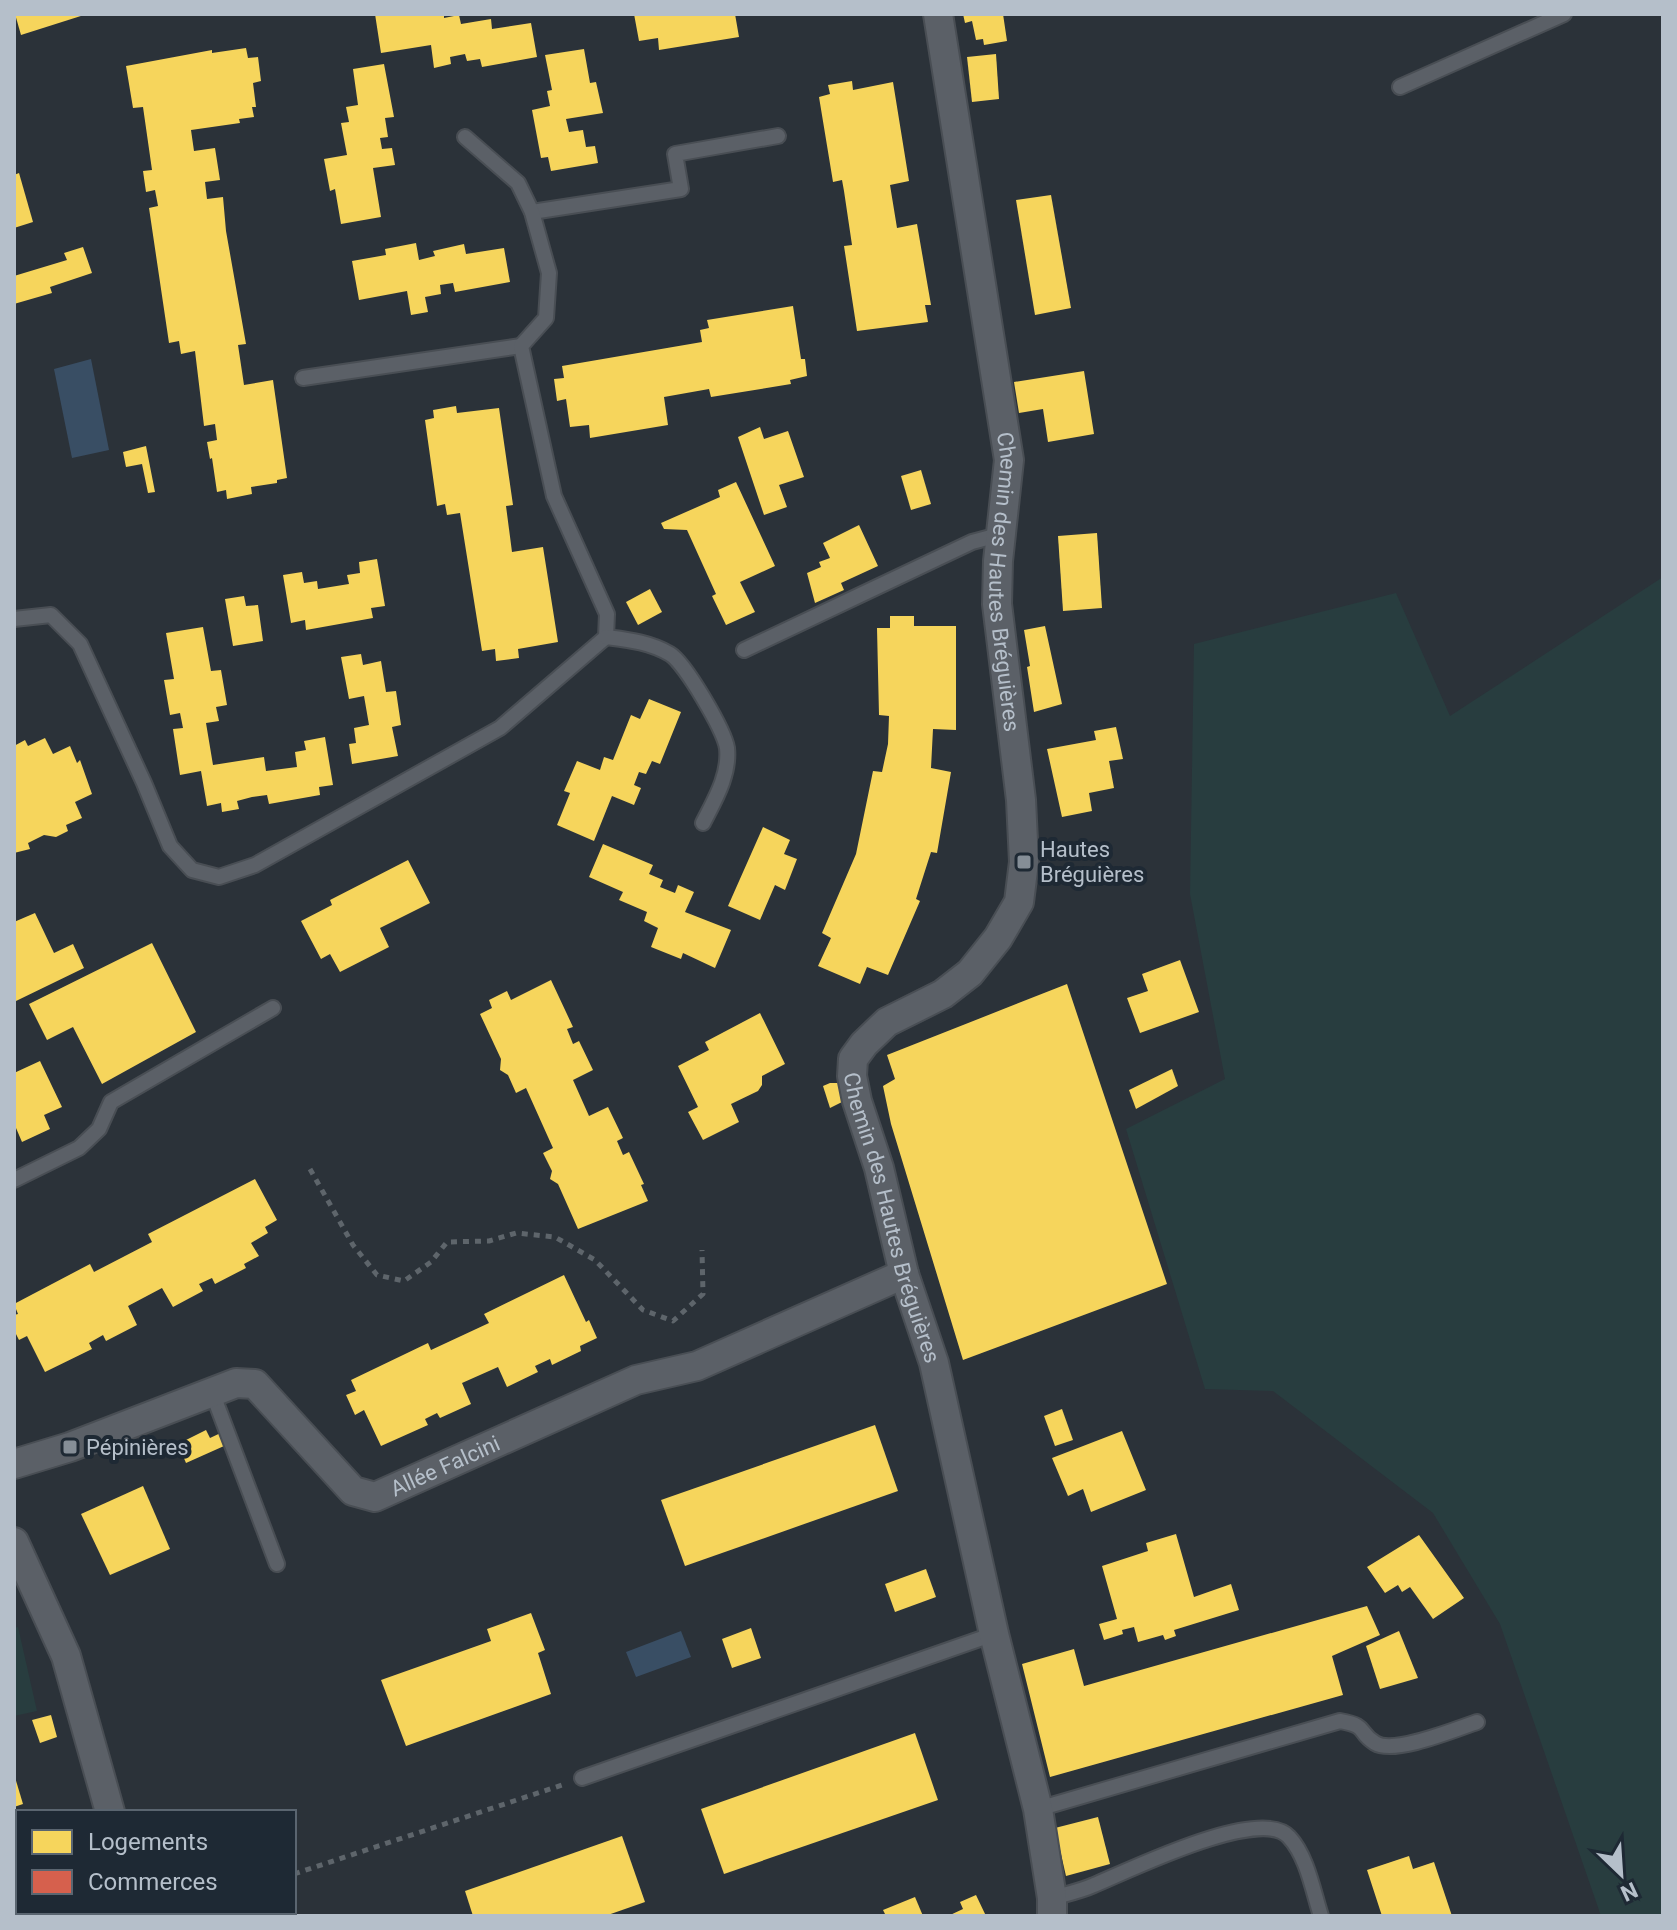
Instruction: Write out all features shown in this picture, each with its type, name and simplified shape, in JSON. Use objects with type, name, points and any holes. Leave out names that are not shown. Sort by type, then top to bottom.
[{"type":"street","name":"Chemin des Hautes Bréguières","points":[[938,14],[1009,460],[998,561],[997,604],[1021,800],[1024,862],[1019,902],[998,938],[970,973],[943,994],[887,1022],[853,1059],[852,1076],[879,1168],[904,1274],[934,1363],[994,1634],[1038,1809],[1052,1907]]},
{"type":"street","name":"Allée Falcini","points":[[14,1464],[70,1447],[236,1383],[255,1384],[353,1491],[375,1497],[636,1380],[697,1366],[904,1274]]},
{"type":"street","points":[[14,1542],[66,1656],[109,1810]]},
{"type":"lane","points":[[1400,87],[1556,16]]},
{"type":"lane","points":[[532,212],[681,189],[675,154],[778,136]]},
{"type":"lane","points":[[303,378],[521,346],[546,318],[549,273],[532,212],[518,183],[465,137]]},
{"type":"lane","points":[[14,619],[51,615],[80,644],[170,846],[192,870],[219,877],[255,865],[500,728],[606,637],[607,614],[554,496],[521,346]]},
{"type":"lane","points":[[744,650],[972,542],[1002,534]]},
{"type":"lane","points":[[606,637],[642,641],[673,656],[714,714],[727,748],[723,782],[703,823]]},
{"type":"lane","points":[[14,1180],[79,1148],[99,1129],[111,1102],[273,1008]]},
{"type":"lane","points":[[212,1392],[277,1564]]},
{"type":"lane","points":[[582,1778],[994,1634]]},
{"type":"lane","points":[[1038,1809],[1340,1721],[1358,1724],[1376,1744],[1395,1747],[1477,1722]]},
{"type":"lane","points":[[1052,1907],[1150,1860],[1245,1828],[1270,1827],[1288,1834],[1301,1855],[1321,1916]]},
{"type":"path","points":[[310,1169],[353,1245],[377,1275],[404,1281],[431,1262],[447,1242],[489,1241],[516,1233],[555,1237],[595,1260],[643,1310],[673,1321],[703,1294],[702,1250]]},
{"type":"path","points":[[296,1873],[582,1778]]},
{"type":"green space","points":[[1663,577],[1663,1916],[1601,1916],[1500,1624],[1433,1513],[1273,1391],[1205,1389],[1126,1129],[1225,1079],[1190,894],[1194,644],[1396,593],[1450,716]]},
{"type":"green space","points":[[18,1627],[37,1711],[14,1716],[14,1628]]},
{"type":"water","points":[[91,359],[109,450],[72,458],[54,369]]},
{"type":"water","points":[[681,1631],[691,1657],[636,1677],[626,1652]]},
{"type":"building: Logements","points":[[15,14],[84,14],[84,15],[21,35]]},
{"type":"building: Logements","points":[[375,14],[444,14],[444,18],[459,15],[461,24],[491,19],[492,29],[531,23],[537,57],[482,67],[480,59],[467,61],[465,54],[450,57],[451,64],[434,68],[431,45],[381,53]]},
{"type":"building: Logements","points":[[634,14],[735,14],[739,37],[659,50],[658,38],[639,41]]},
{"type":"building: Logements","points":[[963,14],[1003,14],[1007,41],[984,45],[983,39],[976,40],[972,21],[965,23]]},
{"type":"building: Logements","points":[[246,48],[248,58],[258,57],[261,81],[253,83],[254,117],[239,119],[240,123],[191,130],[194,151],[215,148],[220,180],[205,182],[207,199],[223,197],[246,344],[238,345],[244,385],[273,380],[287,478],[277,480],[277,483],[251,487],[252,494],[227,499],[226,490],[217,492],[207,442],[217,440],[215,424],[204,426],[195,351],[181,354],[179,341],[169,343],[149,208],[158,206],[155,190],[146,192],[143,171],[152,170],[143,107],[133,108],[126,66],[212,50],[212,53]]},
{"type":"building: Logements","points":[[584,49],[590,83],[596,82],[603,113],[566,119],[569,132],[583,130],[586,147],[595,146],[598,163],[551,171],[548,157],[541,158],[532,110],[550,106],[547,91],[552,90],[545,55]]},
{"type":"building: Logements","points":[[996,54],[999,99],[972,102],[967,57]]},
{"type":"building: Logements","points":[[384,64],[394,117],[385,118],[388,137],[380,138],[382,149],[392,148],[395,165],[373,168],[381,217],[341,224],[335,189],[330,191],[324,159],[347,155],[341,123],[349,122],[346,107],[358,105],[353,69]]},
{"type":"building: Logements","points":[[852,81],[853,90],[893,82],[909,181],[890,185],[897,228],[917,224],[931,305],[925,305],[928,322],[857,331],[844,246],[852,245],[844,191],[842,180],[833,182],[819,97],[830,94],[828,85]]},
{"type":"building: Logements","points":[[19,173],[33,222],[14,228],[14,175]]},
{"type":"building: Logements","points":[[1051,195],[1071,308],[1035,315],[1016,200]]},
{"type":"building: Logements","points":[[416,243],[419,260],[435,256],[433,251],[464,244],[466,254],[504,248],[510,282],[455,292],[453,283],[440,285],[441,294],[425,297],[428,312],[411,315],[407,291],[359,300],[352,261],[386,255],[385,249]]},
{"type":"building: Logements","points":[[83,247],[92,273],[50,287],[52,293],[14,304],[14,276],[67,260],[64,253]]},
{"type":"building: Logements","points":[[793,306],[801,359],[805,359],[807,376],[790,380],[791,384],[711,397],[709,389],[664,397],[668,425],[590,438],[589,425],[570,427],[566,399],[557,401],[554,379],[564,378],[562,366],[702,342],[700,330],[709,328],[707,320]]},
{"type":"building: Logements","points":[[1084,371],[1094,434],[1048,442],[1043,409],[1019,413],[1014,382]]},
{"type":"building: Logements","points":[[456,406],[457,413],[499,408],[513,505],[506,506],[512,552],[543,547],[558,642],[518,649],[519,658],[496,661],[495,649],[482,651],[460,513],[447,515],[445,504],[437,506],[425,420],[434,418],[433,410]]},
{"type":"building: Logements","points":[[760,427],[764,439],[788,431],[804,477],[779,485],[787,507],[764,515],[738,437]]},
{"type":"building: Logements","points":[[146,446],[155,492],[148,493],[142,464],[126,467],[123,452]]},
{"type":"building: Logements","points":[[921,470],[931,504],[911,510],[901,476]]},
{"type":"building: Logements","points":[[736,482],[775,566],[740,582],[755,612],[726,625],[712,596],[716,594],[687,530],[664,529],[661,523],[720,497],[718,490]]},
{"type":"building: Logements","points":[[859,525],[878,566],[841,583],[844,590],[815,603],[807,573],[821,567],[819,562],[830,558],[823,543]]},
{"type":"building: Logements","points":[[1097,533],[1102,608],[1063,611],[1058,536]]},
{"type":"building: Logements","points":[[377,559],[385,606],[371,608],[373,618],[306,630],[305,620],[291,623],[283,575],[302,572],[304,583],[317,581],[318,589],[349,584],[347,575],[360,573],[359,562]]},
{"type":"building: Logements","points":[[650,589],[662,612],[638,625],[626,602]]},
{"type":"building: Logements","points":[[244,596],[246,606],[258,605],[263,641],[233,646],[225,599]]},
{"type":"building: Logements","points":[[890,616],[914,616],[914,626],[956,626],[956,730],[933,729],[931,768],[951,772],[937,853],[931,852],[916,899],[920,901],[888,975],[867,967],[860,984],[818,966],[831,938],[822,933],[856,854],[873,771],[882,772],[888,744],[889,716],[879,715],[877,628],[890,628]]},
{"type":"building: Logements","points":[[1045,626],[1062,704],[1034,712],[1024,630]]},
{"type":"building: Logements","points":[[203,627],[211,671],[221,670],[227,705],[216,707],[219,721],[206,723],[213,765],[264,757],[266,771],[297,767],[295,752],[306,750],[304,741],[325,737],[333,785],[319,787],[320,795],[269,804],[267,795],[252,797],[237,801],[239,809],[222,812],[221,803],[207,806],[201,771],[180,775],[173,729],[183,728],[180,713],[170,715],[164,680],[174,679],[166,633]]},
{"type":"building: Logements","points":[[361,654],[363,665],[381,661],[386,692],[396,691],[401,725],[392,727],[398,756],[352,764],[349,744],[356,743],[354,728],[369,725],[364,696],[349,699],[341,657]]},
{"type":"building: Logements","points":[[649,699],[681,712],[660,764],[652,761],[646,774],[639,772],[634,785],[641,788],[634,805],[612,796],[594,841],[557,825],[570,793],[564,791],[577,761],[600,770],[604,757],[613,760],[631,715],[640,719]]},
{"type":"building: Logements","points":[[1116,727],[1123,759],[1109,761],[1114,788],[1089,793],[1092,811],[1062,817],[1047,749],[1096,740],[1094,731]]},
{"type":"building: Logements","points":[[45,738],[53,754],[70,746],[77,763],[80,760],[92,794],[75,802],[82,818],[66,825],[68,831],[56,837],[44,835],[28,843],[30,849],[14,853],[14,746],[25,740],[28,746]]},
{"type":"building: Logements","points":[[763,827],[790,840],[784,854],[797,859],[785,890],[775,885],[760,920],[728,906]]},
{"type":"building: Logements","points":[[603,844],[653,865],[649,874],[663,880],[660,887],[675,893],[678,885],[694,892],[685,912],[731,930],[715,968],[683,953],[681,959],[651,947],[658,928],[644,921],[647,912],[619,900],[623,892],[589,877]]},
{"type":"building: Logements","points":[[408,860],[430,903],[380,928],[389,947],[340,972],[330,954],[321,959],[301,921],[332,905],[330,900]]},
{"type":"building: Logements","points":[[35,913],[54,953],[73,944],[84,968],[16,1001],[14,922]]},
{"type":"building: Logements","points":[[152,943],[196,1032],[102,1084],[73,1027],[47,1040],[29,1004]]},
{"type":"building: Logements","points":[[1180,960],[1199,1012],[1140,1033],[1127,998],[1148,991],[1142,974]]},
{"type":"building: Logements","points":[[551,980],[573,1027],[567,1029],[573,1044],[579,1041],[593,1070],[573,1080],[589,1116],[608,1107],[623,1138],[617,1141],[623,1155],[629,1152],[644,1184],[641,1185],[648,1201],[578,1229],[558,1184],[550,1179],[552,1171],[543,1153],[553,1148],[526,1088],[516,1093],[508,1075],[500,1070],[501,1059],[480,1014],[492,1008],[489,1000],[507,991],[511,1000]]},
{"type":"building: Logements","points":[[1067,984],[1167,1284],[963,1360],[891,1124],[883,1086],[895,1079],[887,1055]]},
{"type":"building: Logements","points":[[760,1013],[785,1064],[762,1076],[758,1091],[731,1104],[739,1122],[703,1140],[688,1112],[698,1107],[678,1066],[709,1050],[705,1042]]},
{"type":"building: Logements","points":[[40,1061],[62,1107],[44,1115],[50,1129],[22,1142],[14,1129],[14,1073]]},
{"type":"building: Logements","points":[[1172,1069],[1178,1086],[1136,1109],[1129,1090]]},
{"type":"building: Logements","points":[[830,1083],[843,1086],[848,1099],[830,1108],[823,1086]]},
{"type":"building: Logements","points":[[255,1179],[277,1220],[265,1227],[268,1233],[251,1243],[259,1256],[244,1264],[246,1268],[215,1284],[212,1278],[199,1284],[203,1291],[173,1307],[162,1288],[128,1306],[137,1325],[106,1341],[103,1335],[89,1343],[92,1349],[45,1372],[27,1336],[19,1340],[14,1330],[14,1315],[18,1314],[14,1304],[90,1264],[94,1272],[152,1242],[148,1234]]},
{"type":"building: Logements","points":[[564,1275],[597,1338],[580,1346],[581,1351],[552,1365],[550,1359],[535,1366],[538,1372],[507,1387],[498,1367],[462,1383],[471,1404],[440,1418],[437,1413],[425,1419],[428,1425],[381,1446],[364,1410],[355,1415],[346,1395],[356,1391],[351,1380],[428,1343],[431,1350],[489,1323],[484,1314]]},
{"type":"building: Logements","points":[[1062,1409],[1073,1440],[1055,1446],[1044,1416]]},
{"type":"building: Logements","points":[[875,1425],[898,1491],[685,1566],[661,1500]]},
{"type":"building: Logements","points":[[206,1430],[210,1438],[227,1430],[233,1442],[186,1463],[178,1444]]},
{"type":"building: Logements","points":[[1122,1431],[1146,1490],[1091,1512],[1083,1489],[1068,1496],[1052,1458]]},
{"type":"building: Logements","points":[[143,1486],[170,1549],[110,1575],[81,1514]]},
{"type":"building: Logements","points":[[1176,1534],[1194,1597],[1231,1584],[1239,1610],[1174,1630],[1176,1636],[1165,1640],[1163,1635],[1138,1642],[1134,1627],[1104,1640],[1099,1624],[1117,1619],[1102,1566],[1148,1551],[1146,1543]]},
{"type":"building: Logements","points":[[1419,1535],[1464,1598],[1433,1619],[1410,1587],[1402,1592],[1398,1585],[1385,1593],[1367,1567]]},
{"type":"building: Logements","points":[[926,1569],[936,1597],[895,1612],[885,1584]]},
{"type":"building: Logements","points":[[1367,1606],[1380,1635],[1332,1656],[1343,1695],[1050,1777],[1022,1664],[1074,1649],[1084,1686]]},
{"type":"building: Logements","points":[[531,1613],[545,1650],[538,1653],[551,1694],[406,1746],[381,1680],[491,1641],[487,1629]]},
{"type":"building: Logements","points":[[751,1628],[761,1658],[732,1668],[722,1639]]},
{"type":"building: Logements","points":[[1399,1631],[1418,1678],[1380,1689],[1366,1646]]},
{"type":"building: Logements","points":[[51,1715],[57,1737],[40,1743],[32,1720]]},
{"type":"building: Logements","points":[[915,1733],[938,1800],[724,1874],[701,1809]]},
{"type":"building: Logements","points":[[14,1774],[23,1804],[14,1807]]},
{"type":"building: Logements","points":[[1098,1817],[1110,1864],[1066,1876],[1055,1828]]},
{"type":"building: Logements","points":[[622,1836],[645,1902],[605,1916],[473,1916],[465,1891]]},
{"type":"building: Logements","points":[[1409,1856],[1413,1869],[1434,1862],[1452,1916],[1382,1916],[1367,1870]]},
{"type":"building: Logements","points":[[976,1895],[986,1916],[948,1916],[963,1909],[960,1902]]},
{"type":"building: Logements","points":[[915,1897],[923,1916],[886,1916],[883,1910]]},
{"type":"building: Commerces","points":[[16,1875],[16,1914],[37,1916],[14,1916]]},
{"type":"place","name":"Hautes Bréguières","points":[[1024,862]]},
{"type":"place","name":"Pépinières","points":[[70,1447]]}]
